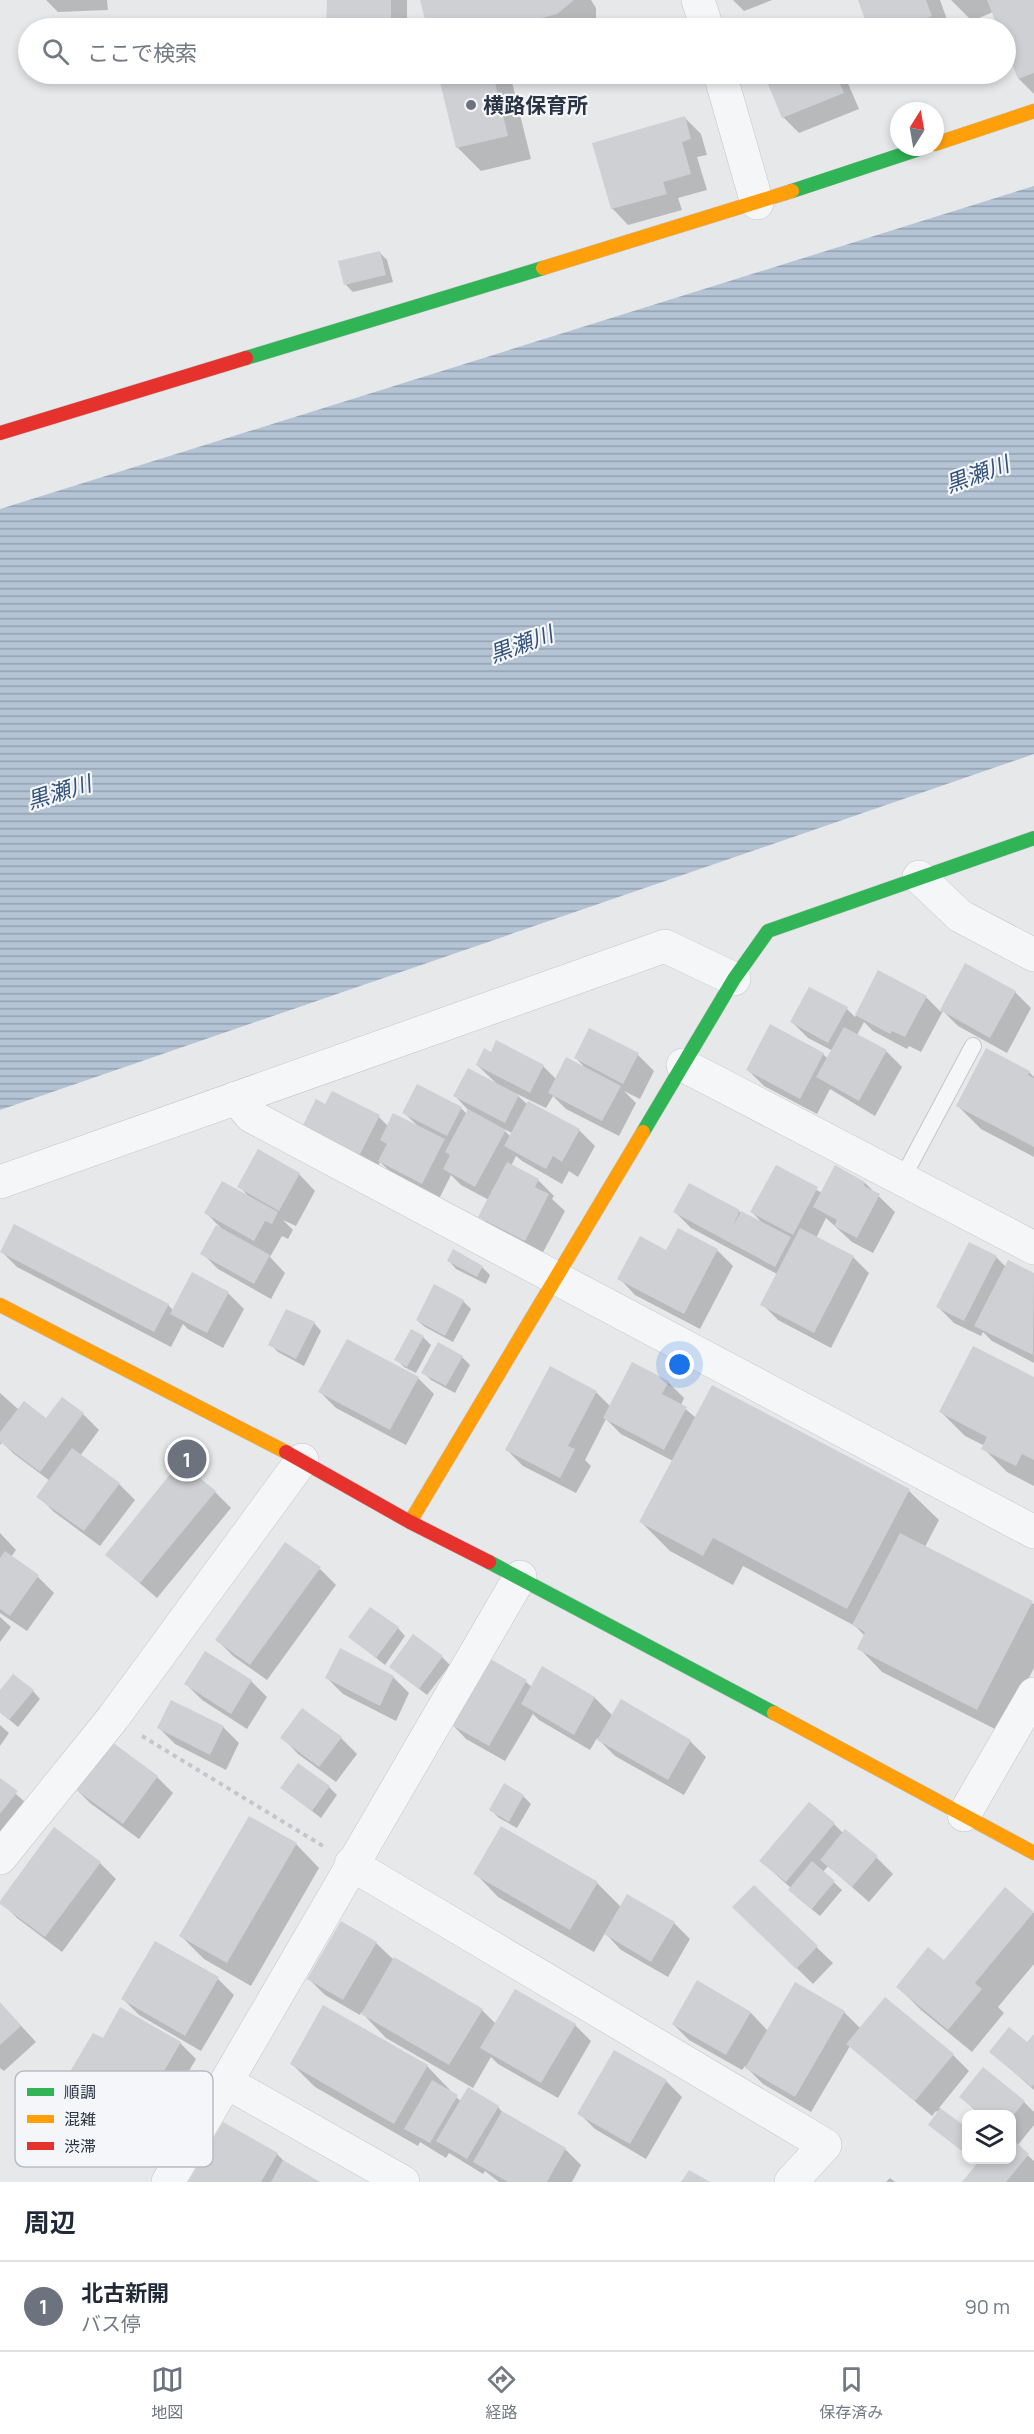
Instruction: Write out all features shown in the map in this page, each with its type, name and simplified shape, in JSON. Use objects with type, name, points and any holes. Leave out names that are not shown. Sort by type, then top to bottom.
[{"type":"street","points":[[698,0],[704,18]]},
{"type":"street","points":[[723,84],[757,203]]},
{"type":"street","points":[[944,141],[1034,111]]},
{"type":"street","points":[[0,433],[757,203],[898,156]]},
{"type":"street","points":[[410,1521],[734,979],[768,931],[1034,838]]},
{"type":"street","points":[[919,877],[960,916],[1034,955]]},
{"type":"street","points":[[0,1182],[665,946],[734,979]]},
{"type":"street","points":[[683,1065],[1034,1248]]},
{"type":"street","points":[[236,1098],[251,1116],[1034,1532]]},
{"type":"street","points":[[0,1305],[302,1460],[410,1521],[520,1577],[1034,1852]]},
{"type":"street","points":[[0,1858],[113,1718],[302,1460]]},
{"type":"street","points":[[213,2104],[520,1577]]},
{"type":"street","points":[[964,1815],[1034,1694]]},
{"type":"street","points":[[351,1864],[825,2145],[791,2182]]},
{"type":"street","points":[[226,2082],[403,2182]]},
{"type":"street","points":[[168,2182],[177,2167]]},
{"type":"lane","points":[[902,1179],[973,1046]]},
{"type":"path","points":[[113,1718],[351,1864]]},
{"type":"water","name":"黒瀬川","points":[[1034,186],[1034,754],[0,1110],[0,509]]},
{"type":"building","points":[[327,0],[391,0],[391,18],[326,18]]},
{"type":"building","points":[[420,0],[574,0],[557,14],[542,18],[424,18]]},
{"type":"building","points":[[858,0],[926,0],[932,16],[926,18],[864,18]]},
{"type":"building","points":[[987,0],[1034,0],[1034,73],[1018,79],[1016,74],[1016,18],[994,18]]},
{"type":"building","points":[[440,84],[495,84],[508,136],[456,148]]},
{"type":"building","points":[[768,84],[840,84],[844,93],[782,118]]},
{"type":"building","points":[[685,116],[691,139],[682,142],[691,174],[663,182],[667,194],[611,209],[592,143]]},
{"type":"building","points":[[380,251],[386,275],[344,285],[338,261]]},
{"type":"building","points":[[965,963],[1016,991],[990,1038],[940,1010]]},
{"type":"building","points":[[878,970],[927,996],[905,1037],[892,1031],[890,1034],[855,1015]]},
{"type":"building","points":[[809,987],[848,1007],[828,1043],[790,1022]]},
{"type":"building","points":[[770,1024],[824,1053],[800,1099],[746,1070]]},
{"type":"building","points":[[844,1027],[887,1050],[859,1101],[816,1077]]},
{"type":"building","points":[[589,1028],[639,1053],[623,1084],[574,1058]]},
{"type":"building","points":[[496,1040],[544,1065],[530,1093],[476,1065],[484,1048],[491,1052]]},
{"type":"building","points":[[986,1048],[1030,1071],[1028,1075],[1034,1078],[1034,1147],[956,1106]]},
{"type":"building","points":[[566,1057],[621,1086],[602,1121],[548,1093]]},
{"type":"building","points":[[468,1068],[519,1095],[505,1123],[453,1096]]},
{"type":"building","points":[[417,1084],[462,1107],[447,1136],[402,1113]]},
{"type":"building","points":[[332,1091],[380,1115],[359,1156],[302,1127],[316,1099],[325,1104]]},
{"type":"building","points":[[528,1101],[580,1129],[562,1162],[553,1156],[546,1169],[504,1146]]},
{"type":"building","points":[[468,1109],[506,1130],[475,1187],[443,1169],[450,1155],[445,1152]]},
{"type":"building","points":[[393,1113],[445,1139],[422,1184],[378,1161],[387,1144],[380,1140]]},
{"type":"building","points":[[258,1149],[300,1173],[279,1211],[237,1187]]},
{"type":"building","points":[[507,1162],[539,1179],[535,1187],[549,1194],[525,1241],[478,1217]]},
{"type":"building","points":[[776,1165],[818,1187],[793,1235],[750,1212]]},
{"type":"building","points":[[835,1165],[865,1182],[864,1186],[880,1194],[857,1238],[834,1226],[837,1220],[813,1207]]},
{"type":"building","points":[[222,1181],[278,1212],[272,1224],[265,1221],[254,1241],[204,1213]]},
{"type":"building","points":[[689,1183],[740,1210],[732,1228],[741,1211],[791,1237],[775,1267],[673,1212]]},
{"type":"building","points":[[14,1224],[169,1304],[154,1332],[0,1252]]},
{"type":"building","points":[[216,1225],[270,1255],[254,1284],[200,1254]]},
{"type":"building","points":[[678,1228],[718,1249],[684,1314],[617,1279],[640,1236],[666,1250]]},
{"type":"building","points":[[800,1228],[854,1256],[814,1333],[760,1305]]},
{"type":"building","points":[[969,1242],[997,1256],[964,1321],[936,1307]]},
{"type":"building","points":[[453,1249],[483,1266],[477,1277],[447,1261]]},
{"type":"building","points":[[1008,1260],[1034,1273],[1033,1355],[974,1326]]},
{"type":"building","points":[[192,1272],[229,1292],[207,1333],[170,1314]]},
{"type":"building","points":[[434,1284],[464,1300],[445,1336],[416,1320]]},
{"type":"building","points":[[286,1309],[315,1322],[296,1359],[268,1345]]},
{"type":"building","points":[[411,1329],[424,1336],[407,1367],[394,1360]]},
{"type":"building","points":[[347,1339],[419,1377],[390,1430],[318,1392]]},
{"type":"building","points":[[438,1342],[463,1356],[446,1386],[421,1373]]},
{"type":"building","points":[[973,1346],[1034,1377],[1034,1460],[1022,1454],[1016,1466],[981,1449],[987,1437],[939,1412]]},
{"type":"building","points":[[632,1362],[669,1381],[662,1394],[687,1407],[664,1450],[603,1418]]},
{"type":"building","points":[[550,1366],[597,1391],[568,1446],[575,1449],[560,1478],[505,1450]]},
{"type":"building","points":[[712,1385],[910,1489],[847,1609],[713,1538],[703,1556],[639,1522]]},
{"type":"building","points":[[62,1397],[84,1413],[40,1472],[0,1442],[0,1432],[24,1401],[46,1418]]},
{"type":"building","points":[[72,1448],[120,1483],[84,1531],[36,1497]]},
{"type":"building","points":[[180,1462],[216,1491],[140,1583],[105,1555]]},
{"type":"building","points":[[900,1533],[1033,1601],[977,1710],[857,1649],[865,1632],[852,1625]]},
{"type":"building","points":[[285,1542],[321,1567],[250,1665],[215,1640]]},
{"type":"building","points":[[5,1551],[39,1575],[10,1616],[0,1609],[0,1558]]},
{"type":"building","points":[[370,1607],[399,1627],[376,1658],[348,1637]]},
{"type":"building","points":[[413,1634],[443,1656],[419,1689],[389,1667]]},
{"type":"building","points":[[340,1648],[394,1676],[380,1706],[325,1678]]},
{"type":"building","points":[[205,1651],[252,1680],[231,1714],[184,1684]]},
{"type":"building","points":[[487,1657],[527,1680],[489,1746],[448,1723]]},
{"type":"building","points":[[542,1666],[595,1697],[574,1735],[521,1704]]},
{"type":"building","points":[[13,1674],[34,1690],[9,1720],[0,1713],[0,1690]]},
{"type":"building","points":[[621,1699],[691,1740],[668,1780],[597,1740]]},
{"type":"building","points":[[171,1700],[224,1726],[210,1755],[157,1728]]},
{"type":"building","points":[[302,1708],[342,1737],[319,1767],[280,1738]]},
{"type":"building","points":[[108,1739],[158,1776],[123,1824],[72,1787]]},
{"type":"building","points":[[298,1763],[330,1786],[312,1811],[280,1788]]},
{"type":"building","points":[[0,1778],[18,1791],[0,1814]]},
{"type":"building","points":[[504,1783],[524,1795],[509,1822],[489,1810]]},
{"type":"building","points":[[809,1802],[835,1823],[786,1882],[759,1861]]},
{"type":"building","points":[[249,1816],[297,1843],[227,1963],[179,1936]]},
{"type":"building","points":[[501,1826],[598,1882],[570,1930],[473,1874]]},
{"type":"building","points":[[54,1827],[101,1862],[45,1937],[0,1904],[0,1901]]},
{"type":"building","points":[[845,1829],[878,1856],[852,1887],[820,1860]]},
{"type":"building","points":[[812,1861],[835,1881],[812,1909],[788,1890]]},
{"type":"building","points":[[754,1885],[818,1946],[796,1969],[732,1907]]},
{"type":"building","points":[[1005,1887],[1034,1912],[975,1983],[982,1989],[948,2030],[896,1987],[928,1947],[944,1960]]},
{"type":"building","points":[[627,1894],[675,1922],[651,1962],[604,1934]]},
{"type":"building","points":[[341,1921],[377,1942],[343,2000],[307,1979]]},
{"type":"building","points":[[155,1941],[219,1977],[185,2036],[121,1999]]},
{"type":"building","points":[[394,1957],[483,2009],[449,2065],[361,2014]]},
{"type":"building","points":[[697,1980],[751,2012],[726,2055],[672,2024]]},
{"type":"building","points":[[795,1982],[845,2011],[795,2097],[745,2068]]},
{"type":"building","points":[[515,1989],[576,2024],[541,2083],[480,2048]]},
{"type":"building","points":[[885,1997],[954,2054],[915,2101],[846,2044]]},
{"type":"building","points":[[0,2002],[21,2026],[0,2045]]},
{"type":"building","points":[[323,2005],[428,2065],[394,2124],[290,2064]]},
{"type":"building","points":[[120,2007],[181,2042],[164,2071],[70,2071],[93,2033],[103,2038]]},
{"type":"building","points":[[1009,2027],[1027,2042],[1034,2034],[1034,2084],[1032,2087],[989,2052]]},
{"type":"building","points":[[614,2050],[667,2080],[630,2144],[577,2114]]},
{"type":"building","points":[[983,2067],[1025,2101],[1016,2112],[1016,2110],[976,2110],[959,2097]]},
{"type":"building","points":[[432,2080],[458,2095],[430,2143],[404,2129]]},
{"type":"building","points":[[468,2087],[499,2106],[467,2159],[436,2141]]},
{"type":"building","points":[[940,2108],[962,2124],[962,2151],[928,2125]]},
{"type":"building","points":[[502,2111],[566,2148],[547,2182],[508,2182],[473,2162]]},
{"type":"building","points":[[223,2122],[278,2153],[261,2182],[188,2182],[197,2167],[213,2167],[213,2139]]},
{"type":"building","points":[[1016,2143],[1029,2154],[1006,2182],[962,2182],[977,2164],[1016,2164]]},
{"type":"building","points":[[283,2160],[320,2182],[271,2182]]},
{"type":"building","points":[[689,2170],[710,2182],[681,2182]]},
{"type":"traffic: fast","points":[[792,191],[898,156]]},
{"type":"traffic: fast","points":[[246,358],[543,268]]},
{"type":"traffic: fast","points":[[643,1132],[734,979],[768,931],[1034,838]]},
{"type":"traffic: fast","points":[[489,1562],[774,1713]]},
{"type":"traffic: slow","points":[[944,141],[1034,111]]},
{"type":"traffic: slow","points":[[543,268],[792,191]]},
{"type":"traffic: slow","points":[[410,1522],[643,1132]]},
{"type":"traffic: slow","points":[[0,1305],[286,1452]]},
{"type":"traffic: slow","points":[[774,1713],[1034,1853]]},
{"type":"traffic: jam","points":[[0,433],[246,358]]},
{"type":"traffic: jam","points":[[286,1452],[410,1522],[489,1562]]},
{"type":"place","name":"横路保育所","points":[[471,105]]},
{"type":"place","name":"北古新開","points":[[187,1459]]}]
